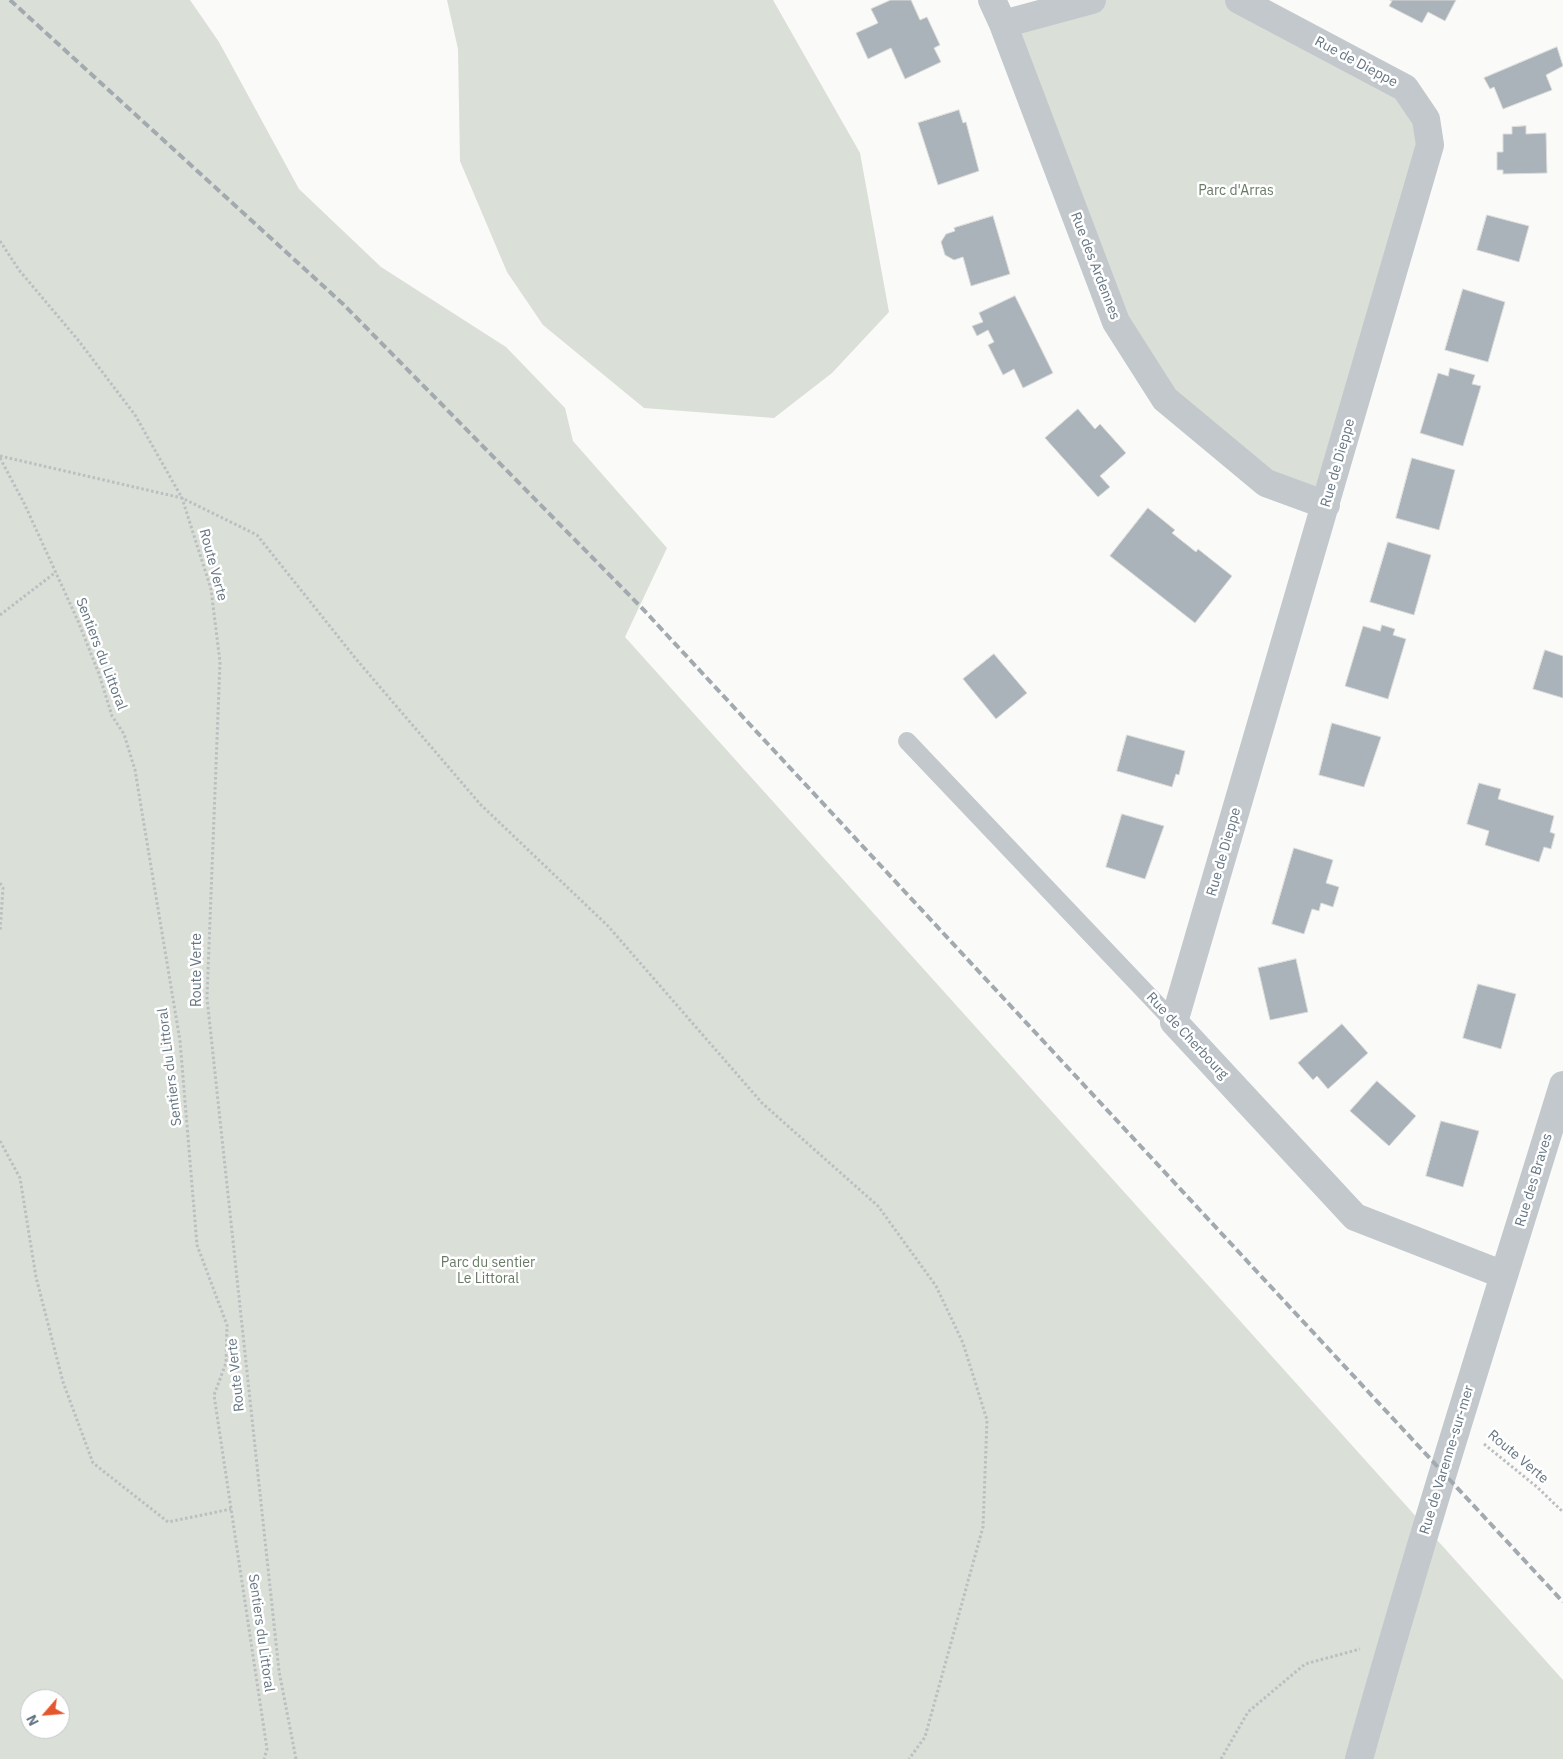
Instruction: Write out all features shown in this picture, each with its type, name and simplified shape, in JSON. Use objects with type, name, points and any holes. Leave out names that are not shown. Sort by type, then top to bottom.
[{"type":"street","points":[[997,12],[1092,0]]},
{"type":"street","name":"Rue de Dieppe","points":[[1174,1022],[1430,145],[1426,119],[1404,88],[1240,0]]},
{"type":"street","name":"Rue des Ardennes","points":[[997,12],[1116,322],[1165,399],[1266,483],[1326,506]]},
{"type":"street","name":"Rue de Cherbourg","points":[[1174,1022],[1355,1217],[1504,1275]]},
{"type":"street","name":"Rue des Braves","points":[[1504,1275],[1563,1085]]},
{"type":"street","name":"Rue de Varenne-sur-mer","points":[[1390,1646],[1504,1275]]},
{"type":"street","points":[[1359,1759],[1390,1646]]},
{"type":"lane","name":"Rue de Cherbourg","points":[[906,741],[1174,1022]]},
{"type":"path","name":"Route Verte","points":[[0,240],[1,245],[19,270],[78,340],[135,415],[182,498],[211,589],[220,662],[207,998],[279,1671],[296,1759]]},
{"type":"path","points":[[0,457],[182,498],[257,535],[356,658],[480,804],[608,926],[762,1103],[878,1206],[936,1286],[963,1343],[987,1420],[983,1527],[925,1737],[909,1759]]},
{"type":"path","name":"Sentiers du Littoral","points":[[0,457],[56,572],[99,674],[112,716],[124,734],[135,770],[180,1041],[197,1245],[227,1325],[226,1363],[214,1395],[267,1750],[264,1759]]},
{"type":"path","points":[[0,615],[56,572]]},
{"type":"path","points":[[0,882],[3,888],[0,932]]},
{"type":"path","points":[[0,1141],[20,1178],[36,1277],[64,1382],[93,1463],[168,1522],[231,1509]]},
{"type":"path","name":"Route Verte","points":[[1458,1422],[1537,1487],[1563,1512]]},
{"type":"path","points":[[1221,1759],[1248,1712],[1305,1664],[1357,1649],[1390,1646]]},
{"type":"green space","name":"Parc du sentier Le Littoral","points":[[0,0],[190,0],[219,42],[299,189],[381,267],[506,347],[565,408],[573,441],[667,548],[625,637],[1563,1680],[1563,1759],[0,1759]]},
{"type":"green space","points":[[447,0],[773,0],[860,153],[889,312],[832,373],[774,418],[644,408],[543,325],[507,272],[460,161],[458,49]]},
{"type":"green space","name":"Parc d'Arras","points":[[1092,0],[1239,0],[1405,88],[1426,119],[1326,505],[1266,483],[1165,399],[1116,322],[1003,24]]},
{"type":"building","points":[[891,0],[911,0],[920,20],[927,17],[940,45],[934,48],[941,62],[905,79],[891,48],[868,59],[856,33],[878,23],[871,9]]},
{"type":"building","points":[[1390,0],[1456,0],[1445,21],[1428,12],[1422,23],[1389,6],[1392,1]]},
{"type":"building","points":[[1557,47],[1563,66],[1546,75],[1552,90],[1503,109],[1494,87],[1490,89],[1484,78]]},
{"type":"building","points":[[959,110],[963,123],[966,122],[979,171],[938,185],[918,123]]},
{"type":"building","points":[[1526,126],[1526,134],[1546,133],[1547,173],[1503,174],[1503,170],[1497,170],[1497,152],[1503,152],[1503,134],[1512,134],[1512,127]]},
{"type":"building","points":[[1487,215],[1529,226],[1519,262],[1477,250]]},
{"type":"building","points":[[993,216],[1010,274],[971,286],[963,257],[954,260],[945,255],[941,242],[946,234],[955,231],[954,228]]},
{"type":"building","points":[[1463,289],[1505,302],[1488,362],[1445,350]]},
{"type":"building","points":[[1015,296],[1053,373],[1023,388],[1014,369],[1003,375],[988,345],[994,342],[988,330],[977,336],[972,326],[983,322],[979,313]]},
{"type":"building","points":[[1450,368],[1475,375],[1472,384],[1481,386],[1463,446],[1420,433],[1438,373],[1448,376]]},
{"type":"building","points":[[1078,409],[1095,429],[1100,424],[1126,453],[1100,476],[1110,487],[1098,497],[1045,438]]},
{"type":"building","points":[[1412,458],[1455,470],[1439,530],[1396,518]]},
{"type":"building","points":[[1148,508],[1175,530],[1172,533],[1196,552],[1198,549],[1232,576],[1195,623],[1110,556]]},
{"type":"building","points":[[1388,542],[1431,555],[1414,615],[1370,602]]},
{"type":"building","points":[[1382,625],[1395,629],[1393,635],[1406,639],[1388,699],[1345,686],[1363,626],[1380,631]]},
{"type":"building","points":[[1545,650],[1563,656],[1563,698],[1533,689]]},
{"type":"building","points":[[994,654],[1027,693],[996,719],[963,679]]},
{"type":"building","points":[[1332,723],[1381,737],[1364,787],[1319,775]]},
{"type":"building","points":[[1127,735],[1185,751],[1179,775],[1176,774],[1172,787],[1117,771]]},
{"type":"building","points":[[1479,783],[1501,789],[1498,799],[1554,816],[1550,832],[1555,834],[1551,849],[1544,847],[1539,862],[1485,845],[1489,831],[1467,824]]},
{"type":"building","points":[[1122,814],[1164,826],[1145,879],[1106,867]]},
{"type":"building","points":[[1294,848],[1333,860],[1326,883],[1339,887],[1333,907],[1321,903],[1319,911],[1312,909],[1304,934],[1272,924]]},
{"type":"building","points":[[1296,959],[1308,1012],[1270,1020],[1258,968]]},
{"type":"building","points":[[1478,984],[1516,994],[1501,1049],[1463,1038]]},
{"type":"building","points":[[1342,1024],[1368,1053],[1328,1089],[1317,1076],[1313,1080],[1298,1063]]},
{"type":"building","points":[[1377,1081],[1416,1116],[1389,1146],[1350,1111]]},
{"type":"building","points":[[1441,1121],[1479,1131],[1463,1187],[1426,1176]]},
{"type":"railway","points":[[10,0],[343,304],[641,607],[1563,1602]]}]
